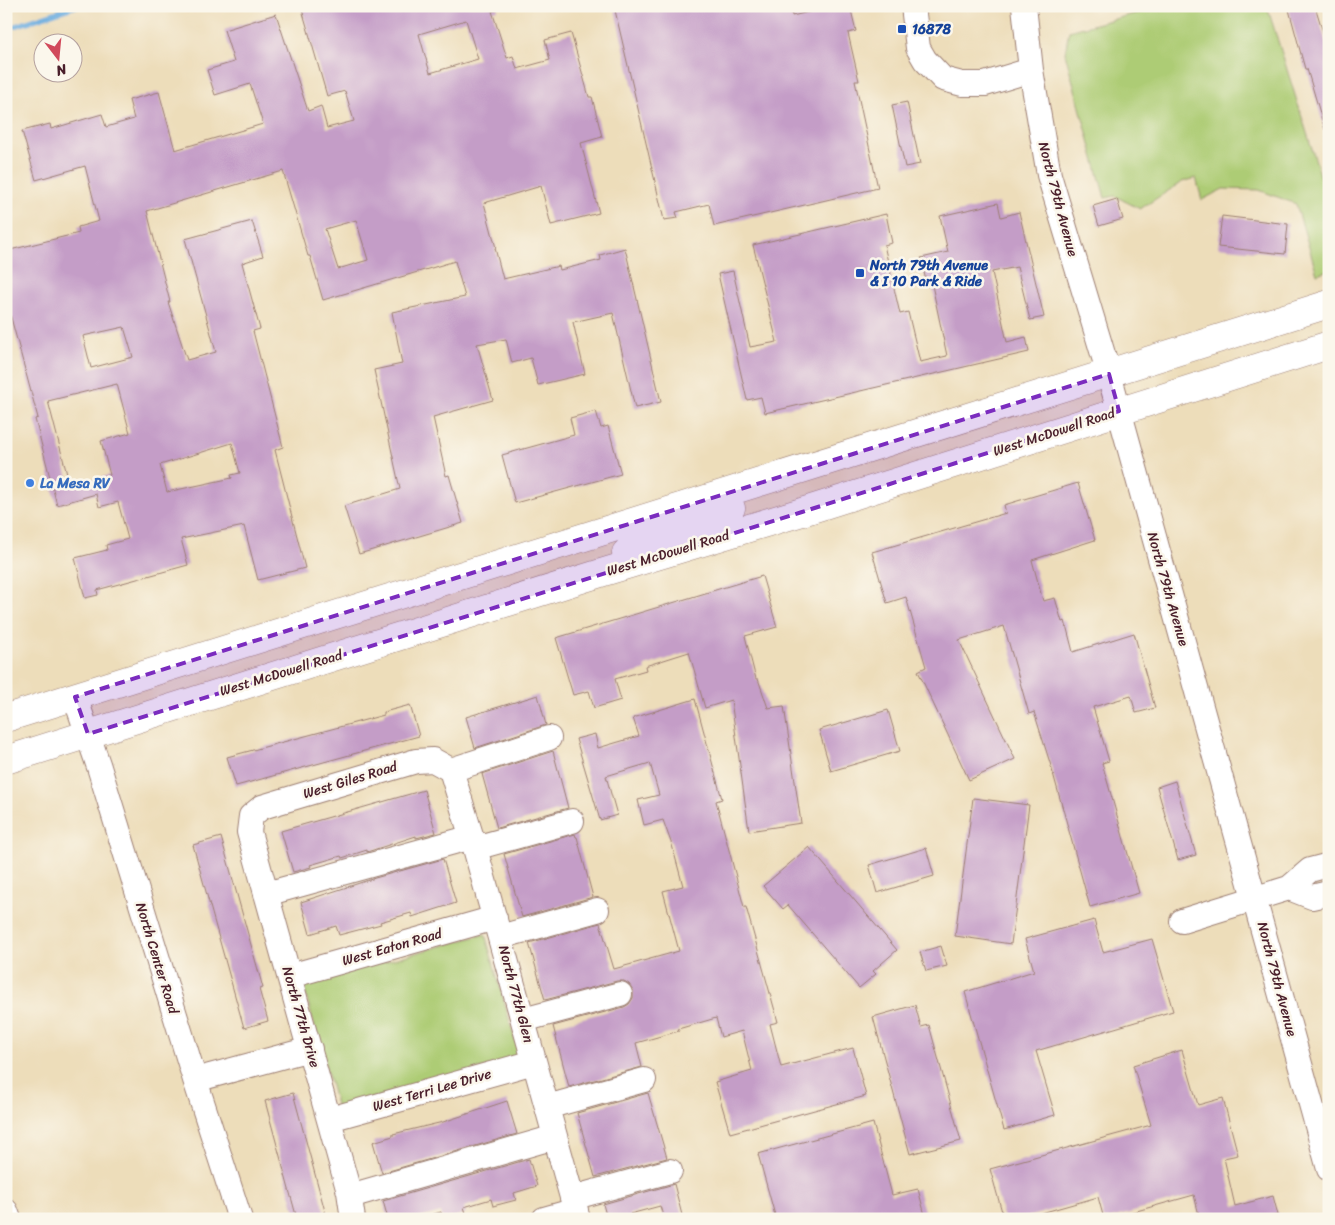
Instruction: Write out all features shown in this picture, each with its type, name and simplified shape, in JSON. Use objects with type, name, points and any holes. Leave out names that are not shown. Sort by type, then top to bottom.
[{"type":"main road","points":[[6,718],[1329,304]]},
{"type":"main road","name":"West McDowell Road","points":[[6,760],[604,572],[802,512],[1329,345]]},
{"type":"main road","points":[[604,572],[639,542],[717,515],[738,504],[744,498],[751,484]]},
{"type":"main road","points":[[498,564],[508,602]]},
{"type":"street","points":[[913,6],[918,48],[924,60],[942,79],[962,84],[985,84],[1031,70]]},
{"type":"street","name":"North 79th Avenue","points":[[1024,6],[1031,70],[1046,165],[1109,374],[1329,1169]]},
{"type":"street","name":"North Center Road","points":[[75,697],[240,1219]]},
{"type":"street","points":[[451,770],[549,738]]},
{"type":"street","name":"West Giles Road","points":[[251,816],[262,807],[416,761],[432,760],[451,770]]},
{"type":"street","name":"North 77th Glen","points":[[451,770],[474,842],[576,1209]]},
{"type":"street","name":"North 77th Drive","points":[[251,816],[249,832],[330,1119],[350,1196],[353,1219]]},
{"type":"street","points":[[266,894],[474,842],[572,821]]},
{"type":"street","points":[[1182,921],[1289,888],[1310,870],[1329,864]]},
{"type":"street","points":[[1289,888],[1312,897],[1329,893]]},
{"type":"street","name":"West Eaton Road","points":[[290,976],[497,927],[597,910]]},
{"type":"street","points":[[523,1020],[620,994]]},
{"type":"street","points":[[195,1080],[310,1049]]},
{"type":"street","name":"West Terri Lee Drive","points":[[330,1119],[534,1062]]},
{"type":"street","points":[[547,1107],[644,1080]]},
{"type":"street","points":[[350,1196],[555,1137]]},
{"type":"street","points":[[544,1219],[576,1209],[670,1171]]},
{"type":"street","points":[[6,1211],[9,1219]]},
{"type":"highlighted area","points":[[1109,374],[1119,411],[802,512],[88,734],[75,697]]},
{"type":"green space","points":[[1164,6],[1267,6],[1329,203],[1329,270],[1317,274],[1296,204],[1259,190],[1223,189],[1202,200],[1196,178],[1182,182],[1140,209],[1115,196],[1105,198],[1065,53],[1069,31]]},
{"type":"green space","points":[[485,934],[520,1058],[337,1108],[303,984]]},
{"type":"building","points":[[301,6],[401,6],[402,12],[420,6],[497,6],[498,10],[492,11],[507,58],[513,56],[517,69],[550,60],[545,40],[571,33],[589,97],[592,97],[602,137],[581,143],[599,213],[551,225],[541,186],[484,203],[503,279],[559,266],[560,270],[601,260],[600,255],[625,248],[661,402],[635,408],[613,313],[573,322],[585,374],[538,385],[531,358],[512,363],[506,339],[477,344],[493,400],[433,417],[446,476],[449,475],[463,523],[359,554],[344,506],[400,489],[374,370],[402,364],[392,312],[465,297],[455,261],[323,300],[283,171],[147,211],[170,302],[168,302],[187,360],[216,352],[185,239],[252,221],[263,256],[242,263],[260,329],[253,331],[283,447],[275,450],[305,568],[258,580],[244,526],[181,539],[188,565],[97,590],[98,595],[85,598],[75,558],[107,550],[106,545],[128,539],[118,502],[99,507],[96,494],[57,505],[35,419],[38,418],[6,299],[6,251],[79,233],[78,227],[99,221],[85,166],[36,180],[22,131],[50,124],[51,129],[102,114],[106,127],[134,119],[129,100],[159,92],[175,150],[263,124],[250,84],[215,95],[207,70],[234,62],[224,30],[276,14],[308,111],[321,106],[327,128],[354,121],[345,91],[327,96]],"holes":[[[466,20],[478,59],[430,73],[419,34]],[[356,220],[368,260],[338,269],[325,229]],[[124,327],[133,357],[91,368],[83,336]],[[117,384],[130,433],[101,441],[110,475],[70,486],[48,401]],[[232,443],[240,473],[231,475],[232,478],[167,492],[160,465]]]},
{"type":"building","points":[[614,6],[791,6],[792,16],[834,6],[850,6],[856,31],[848,33],[859,81],[855,81],[878,188],[714,226],[709,204],[676,212],[678,218],[664,220]]},
{"type":"building","points":[[1288,6],[1315,6],[1329,53],[1329,130],[1325,130],[1307,69],[1305,69]]},
{"type":"building","points":[[907,102],[920,164],[905,167],[892,105]]},
{"type":"building","points":[[1117,199],[1123,219],[1099,226],[1093,206]]},
{"type":"building","points":[[998,203],[1001,217],[1019,212],[1044,317],[1030,320],[1017,267],[992,272],[1007,342],[1026,337],[1029,352],[765,413],[761,397],[747,400],[718,274],[733,271],[750,347],[777,342],[753,245],[886,214],[892,243],[884,245],[900,314],[908,312],[920,362],[947,356],[932,285],[927,286],[921,258],[948,252],[940,216]]},
{"type":"building","points":[[1222,216],[1288,224],[1285,254],[1218,247]]},
{"type":"building","points":[[596,411],[601,428],[608,426],[621,474],[515,503],[502,455],[574,435],[570,418]]},
{"type":"building","points":[[1078,483],[1095,540],[1032,560],[1043,601],[1055,598],[1062,622],[1065,621],[1073,652],[1134,633],[1155,708],[1136,713],[1131,696],[1093,707],[1109,761],[1102,763],[1139,893],[1090,907],[1051,766],[1034,712],[1029,714],[1004,626],[959,640],[1015,759],[969,780],[918,671],[926,667],[906,597],[887,603],[872,552],[1006,513],[1004,505]]},
{"type":"building","points":[[762,576],[777,627],[745,636],[756,679],[758,679],[768,708],[784,706],[801,823],[749,831],[731,700],[705,708],[689,652],[645,666],[646,670],[615,679],[621,700],[594,708],[589,691],[573,695],[556,638]]},
{"type":"building","points":[[538,695],[546,725],[475,748],[466,717]]},
{"type":"building","points":[[695,699],[722,799],[716,801],[744,907],[746,907],[778,1022],[770,1024],[781,1067],[853,1048],[866,1096],[730,1133],[715,1082],[752,1071],[742,1031],[721,1037],[716,1018],[678,1029],[679,1031],[636,1043],[642,1067],[569,1087],[553,1026],[624,1007],[633,998],[633,990],[624,981],[617,981],[545,1000],[529,943],[600,923],[614,969],[679,951],[663,891],[683,886],[672,845],[663,820],[644,825],[638,800],[659,795],[650,763],[606,776],[617,815],[600,820],[576,739],[595,734],[598,748],[639,736],[633,718]]},
{"type":"building","points":[[410,705],[419,736],[236,786],[227,757],[384,715],[384,712]]},
{"type":"building","points":[[888,710],[900,751],[831,771],[819,730]]},
{"type":"building","points":[[553,751],[568,808],[497,828],[482,774]]},
{"type":"building","points":[[1175,781],[1196,855],[1178,860],[1157,787]]},
{"type":"building","points":[[424,790],[436,833],[416,838],[416,836],[367,852],[367,850],[342,858],[341,856],[293,872],[281,831]]},
{"type":"building","points":[[973,798],[1029,805],[1011,944],[955,936]]},
{"type":"building","points":[[575,834],[593,897],[522,917],[504,854]]},
{"type":"building","points":[[221,837],[263,988],[259,989],[268,1021],[244,1028],[193,845]]},
{"type":"building","points":[[809,847],[897,950],[873,971],[876,974],[859,988],[788,905],[783,909],[763,886]]},
{"type":"building","points":[[926,848],[934,876],[877,893],[869,865]]},
{"type":"building","points":[[443,859],[456,903],[412,917],[411,913],[380,922],[381,924],[339,935],[336,926],[310,934],[301,902],[375,878]]},
{"type":"building","points":[[1094,920],[1103,952],[1152,939],[1173,1011],[1036,1051],[1055,1115],[1004,1130],[965,992],[1034,971],[1025,939]]},
{"type":"building","points":[[941,946],[947,966],[926,971],[920,952]]},
{"type":"building","points":[[915,1005],[921,1027],[929,1025],[961,1141],[910,1154],[873,1017]]},
{"type":"building","points":[[1182,1050],[1198,1105],[1223,1098],[1238,1155],[1224,1158],[1235,1206],[1273,1196],[1278,1215],[1263,1219],[1200,1219],[1194,1195],[1108,1219],[1104,1219],[1098,1197],[1020,1219],[1004,1219],[990,1169],[1151,1125],[1133,1065]]},
{"type":"building","points":[[293,1093],[326,1215],[312,1219],[297,1219],[265,1101]]},
{"type":"building","points":[[648,1093],[667,1158],[595,1177],[577,1113]]},
{"type":"building","points":[[507,1101],[517,1134],[382,1173],[373,1142],[393,1136],[393,1134],[443,1122]]},
{"type":"building","points":[[873,1123],[892,1195],[918,1189],[926,1219],[776,1219],[758,1154]]},
{"type":"building","points":[[529,1159],[537,1186],[514,1193],[516,1200],[493,1206],[491,1199],[464,1207],[466,1213],[447,1219],[443,1219],[441,1212],[416,1219],[388,1219],[383,1201]]},
{"type":"building","points":[[674,1184],[683,1219],[664,1219],[660,1206],[630,1214],[631,1219],[607,1219],[603,1204]]},
{"type":"waterway","points":[[6,29],[76,6]]},
{"type":"place","name":"16878","points":[[902,29]]},
{"type":"place","name":"North 79th Avenue & I 10 Park & Ride","points":[[860,273]]},
{"type":"place","name":"La Mesa RV","points":[[30,483]]}]
